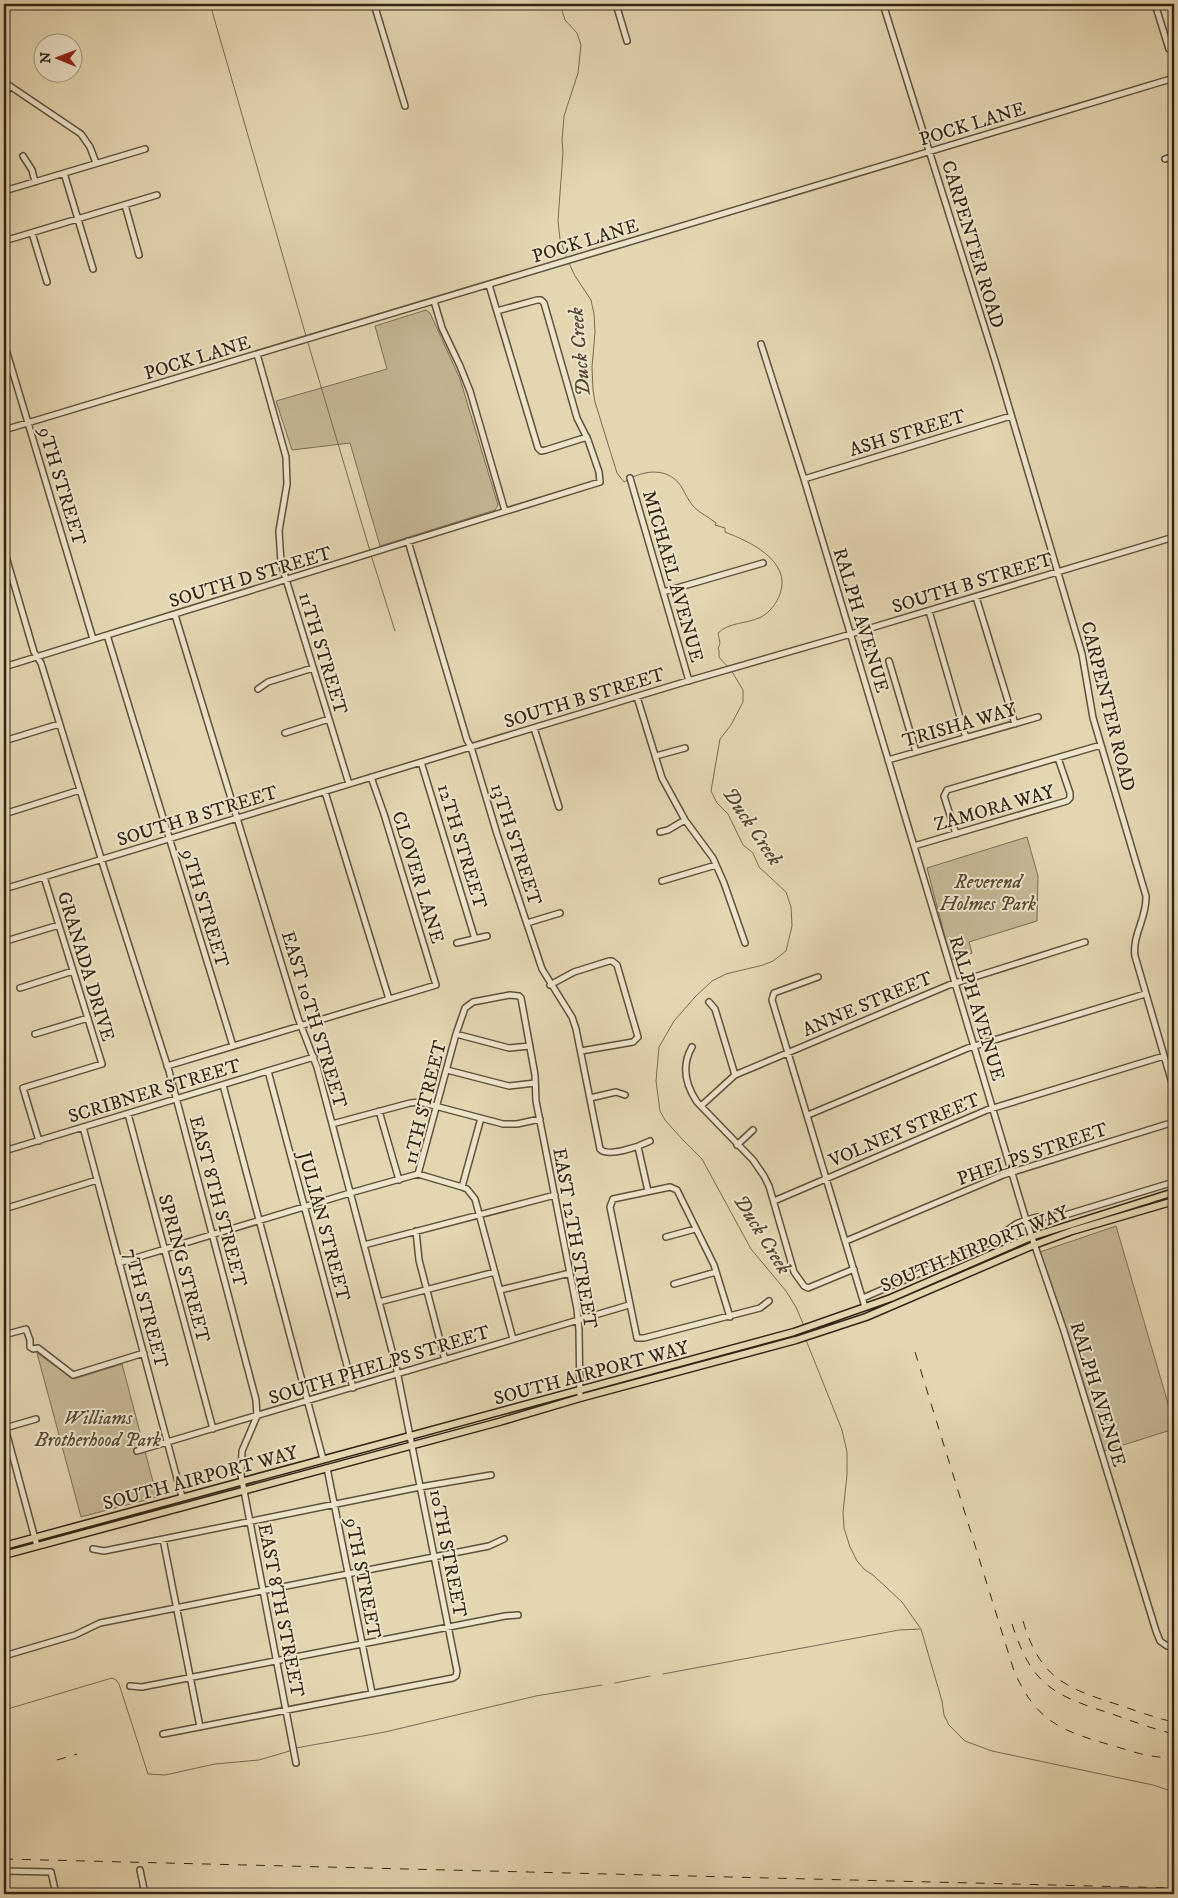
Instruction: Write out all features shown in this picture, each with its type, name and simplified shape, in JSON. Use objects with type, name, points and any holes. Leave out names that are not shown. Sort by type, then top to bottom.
[{"type":"main road","name":"SOUTH AIRPORT WAY","points":[[4,1555],[499,1422],[579,1394],[796,1331],[891,1298],[1031,1237],[1174,1192]]},
{"type":"main road","name":"SOUTH AIRPORT WAY","points":[[4,1546],[410,1436],[813,1335],[866,1317],[1034,1246],[1072,1232],[1174,1201]]},
{"type":"street","points":[[374,4],[405,106]]},
{"type":"street","points":[[616,4],[627,41]]},
{"type":"street","name":"CARPENTER ROAD","points":[[884,4],[1009,408],[1084,662],[1090,705],[1146,896],[1144,917],[1134,946],[1136,964],[1174,1090]]},
{"type":"street","points":[[1155,4],[1172,48]]},
{"type":"street","name":"POCK LANE","points":[[4,430],[1174,78]]},
{"type":"street","points":[[4,82],[81,134],[90,147],[96,163]]},
{"type":"street","points":[[4,96],[10,86]]},
{"type":"street","points":[[4,191],[145,148]]},
{"type":"street","points":[[23,156],[32,170],[35,182]]},
{"type":"street","points":[[1165,159],[1174,156]]},
{"type":"street","points":[[64,173],[93,268]]},
{"type":"street","points":[[4,241],[157,195]]},
{"type":"street","points":[[125,205],[139,255]]},
{"type":"street","points":[[32,233],[47,282]]},
{"type":"street","points":[[489,285],[538,448],[542,451],[587,436],[577,418],[544,304],[541,300],[537,300],[497,311]]},
{"type":"street","points":[[434,301],[442,328],[470,391],[505,511]]},
{"type":"street","name":"9TH STREET","points":[[4,343],[93,639]]},
{"type":"street","name":"RALPH AVENUE","points":[[761,344],[804,478],[1011,1172],[1034,1246],[1064,1330],[1156,1631],[1160,1641],[1167,1646],[1174,1644]]},
{"type":"street","name":"11TH STREET","points":[[257,354],[286,457],[287,484],[278,539],[280,557],[349,784]]},
{"type":"street","name":"ASH STREET","points":[[804,478],[1011,416]]},
{"type":"street","name":"SOUTH D STREET","points":[[4,667],[600,482],[599,472],[587,436]]},
{"type":"street","name":"MICHAEL AVENUE","points":[[630,478],[689,681]]},
{"type":"street","name":"SOUTH B STREET","points":[[4,889],[689,681],[1174,537]]},
{"type":"street","name":"13TH STREET","points":[[408,542],[497,834],[542,969],[572,1017],[581,1051],[601,1152],[606,1153],[638,1147]]},
{"type":"street","name":"EAST 8TH STREET","points":[[4,550],[167,1066],[256,1400],[257,1416],[242,1451],[242,1482],[296,1763]]},
{"type":"street","points":[[664,592],[763,563]]},
{"type":"street","points":[[976,597],[1015,724]]},
{"type":"street","points":[[929,611],[966,738]]},
{"type":"street","name":"EAST 10TH STREET","points":[[175,615],[301,1025],[314,1057],[398,1374],[410,1436]]},
{"type":"street","name":"9TH STREET","points":[[107,635],[233,1046]]},
{"type":"street","points":[[889,661],[916,752]]},
{"type":"street","points":[[258,689],[268,682],[313,668]]},
{"type":"street","points":[[637,697],[662,778],[685,820],[707,849],[716,865],[745,943]]},
{"type":"street","name":"TRISHA WAY","points":[[888,760],[1038,717]]},
{"type":"street","points":[[284,733],[329,719]]},
{"type":"street","points":[[4,741],[59,724]]},
{"type":"street","points":[[534,728],[559,807]]},
{"type":"street","points":[[956,834],[944,796],[947,790],[1101,745]]},
{"type":"street","points":[[656,756],[685,748]]},
{"type":"street","name":"ZAMORA WAY","points":[[914,846],[1067,801],[1070,798],[1070,793],[1058,758]]},
{"type":"street","name":"12TH STREET","points":[[421,762],[475,939]]},
{"type":"street","name":"CLOVER LANE","points":[[371,777],[436,986],[389,999]]},
{"type":"street","points":[[4,814],[80,790]]},
{"type":"street","points":[[167,1066],[389,999],[325,792]]},
{"type":"street","points":[[660,832],[668,830],[685,820]]},
{"type":"street","points":[[662,881],[716,865]]},
{"type":"street","name":"GRANADA DRIVE","points":[[39,1141],[23,1088],[102,1064],[44,877]]},
{"type":"street","points":[[527,923],[560,913]]},
{"type":"street","points":[[6,941],[59,925]]},
{"type":"street","points":[[457,943],[487,936]]},
{"type":"street","name":"ANNE STREET","points":[[702,1106],[735,1075],[955,983],[1085,942]]},
{"type":"street","points":[[550,984],[574,972],[608,962],[615,962],[617,965],[638,1037],[633,1042],[581,1051]]},
{"type":"street","points":[[20,988],[73,971]]},
{"type":"street","points":[[818,977],[774,993],[772,996],[865,1307]]},
{"type":"street","points":[[808,1115],[974,1046],[1145,994]]},
{"type":"street","name":"11TH STREET","points":[[462,1187],[418,1174],[463,1012],[470,1004],[510,995],[519,996],[521,998],[530,1046]]},
{"type":"street","points":[[709,1002],[715,1008],[735,1075]]},
{"type":"street","points":[[35,1034],[88,1018]]},
{"type":"street","points":[[447,1070],[508,1086],[535,1083],[530,1046],[509,1048],[456,1034]]},
{"type":"street","points":[[692,1047],[685,1061],[685,1072],[691,1093],[758,1167],[774,1201],[794,1272],[804,1286],[808,1288],[854,1269]]},
{"type":"street","name":"VOLNEY STREET","points":[[774,1201],[992,1108],[1164,1056]]},
{"type":"street","name":"SCRIBNER STREET","points":[[4,1151],[314,1057]]},
{"type":"street","name":"JULIAN STREET","points":[[268,1071],[352,1388]]},
{"type":"street","name":"EAST 12TH STREET","points":[[535,1083],[540,1120],[578,1319],[579,1394]]},
{"type":"street","points":[[224,1085],[323,1459]]},
{"type":"street","points":[[590,1098],[616,1092],[625,1095]]},
{"type":"street","points":[[332,1124],[413,1102],[509,1124],[540,1120]]},
{"type":"street","points":[[380,1111],[399,1180]]},
{"type":"street","name":"SPRING STREET","points":[[128,1114],[213,1429]]},
{"type":"street","points":[[481,1118],[462,1187],[473,1196],[480,1214],[513,1339]]},
{"type":"street","name":"PHELPS STREET","points":[[846,1241],[1011,1172],[1174,1122]]},
{"type":"street","name":"7TH STREET","points":[[83,1127],[182,1498]]},
{"type":"street","points":[[737,1145],[753,1130]]},
{"type":"street","points":[[648,1191],[638,1147],[650,1140]]},
{"type":"street","points":[[119,1263],[418,1174]]},
{"type":"street","points":[[4,1209],[98,1180]]},
{"type":"street","points":[[863,1298],[989,1243],[1016,1224],[1026,1220],[1037,1217],[1062,1216],[1174,1182]]},
{"type":"street","points":[[730,1316],[716,1272],[675,1188],[670,1187],[613,1199],[610,1207],[637,1338],[644,1338],[730,1316],[760,1308],[769,1302]]},
{"type":"street","points":[[364,1245],[555,1195]]},
{"type":"street","points":[[666,1238],[695,1229]]},
{"type":"street","points":[[416,1231],[419,1260],[445,1360]]},
{"type":"street","points":[[379,1302],[495,1272]]},
{"type":"street","points":[[674,1284],[716,1272]]},
{"type":"street","points":[[500,1290],[570,1273]]},
{"type":"street","name":"SOUTH PHELPS STREET","points":[[137,1451],[629,1305]]},
{"type":"street","points":[[4,1335],[26,1329],[30,1340],[30,1347],[33,1349],[38,1348],[73,1375],[144,1353]]},
{"type":"street","points":[[36,1419],[4,1426],[36,1546]]},
{"type":"street","name":"10TH STREET","points":[[372,1693],[453,1678],[458,1671],[410,1436]]},
{"type":"street","name":"9TH STREET","points":[[327,1468],[372,1693]]},
{"type":"street","points":[[93,1549],[104,1551],[420,1487],[491,1475]]},
{"type":"street","points":[[164,1539],[200,1727]]},
{"type":"street","points":[[4,1656],[75,1635],[100,1622],[489,1546],[504,1539]]},
{"type":"street","points":[[130,1686],[142,1687],[518,1615]]},
{"type":"street","points":[[163,1734],[372,1693]]},
{"type":"street","points":[[140,1870],[145,1894]]},
{"type":"street","points":[[4,1871],[52,1873],[56,1894]]},
{"type":"green space","points":[[426,310],[430,313],[460,379],[498,505],[495,510],[380,546],[350,443],[292,450],[276,401],[387,369],[375,326]]},
{"type":"green space","name":"Reverend Holmes Park","points":[[1027,837],[1038,876],[1037,921],[969,942],[972,953],[951,960],[927,868]]},
{"type":"green space","points":[[1116,1226],[1174,1429],[1098,1453],[1037,1253]]},
{"type":"green space","name":"Williams Brotherhood Park","points":[[37,1353],[74,1379],[122,1364],[157,1497],[81,1517]]},
{"type":"waterway","points":[[210,4],[306,336]]},
{"type":"waterway","name":"Duck Creek","points":[[560,4],[565,20],[577,33],[581,45],[578,73],[564,116],[562,140],[563,152],[558,221],[560,239],[567,259]]},
{"type":"waterway","name":"Duck Creek","points":[[569,263],[591,300],[595,332],[592,367],[595,402],[617,473],[624,482],[628,480]]},
{"type":"waterway","points":[[308,343],[370,551]]},
{"type":"waterway","name":"Duck Creek","points":[[631,478],[652,472],[671,476],[681,486],[695,508],[716,523],[715,525],[725,528],[725,532],[745,541],[766,554],[780,571],[782,582],[780,594],[770,610],[761,617],[727,627],[718,633],[720,643],[718,649],[719,657],[728,667]]},
{"type":"waterway","points":[[371,555],[395,631]]},
{"type":"waterway","name":"Duck Creek","points":[[731,670],[743,690],[743,702],[731,725],[720,739],[711,791],[717,803],[728,814],[743,845],[753,853],[759,867],[786,892],[791,907],[792,926],[786,951],[773,961],[726,974],[712,981],[695,997],[674,1021],[659,1047],[656,1081],[660,1111],[665,1120],[702,1159],[751,1249],[786,1291],[796,1307],[804,1326]]},
{"type":"waterway","points":[[806,1340],[842,1430],[847,1452],[847,1475],[843,1512],[844,1528],[850,1547],[857,1561],[902,1602],[921,1629],[942,1701],[944,1715],[949,1725],[965,1741],[992,1751],[1153,1785],[1174,1792]]},
{"type":"waterway","points":[[663,1674],[899,1630],[920,1629]]},
{"type":"waterway","points":[[615,1683],[650,1676]]},
{"type":"waterway","points":[[4,1710],[112,1678],[119,1684],[148,1774],[165,1775],[215,1764],[259,1760],[293,1750]]},
{"type":"waterway","points":[[296,1748],[385,1732],[536,1696],[602,1685]]},
{"type":"railway","points":[[915,1352],[1014,1671],[1023,1689],[1042,1714],[1066,1729],[1096,1741],[1136,1753],[1159,1757],[1174,1757]]},
{"type":"railway","points":[[1023,1621],[1038,1656],[1057,1678],[1084,1693],[1174,1722]]},
{"type":"railway","points":[[1012,1624],[1028,1662],[1037,1675],[1060,1694],[1074,1701],[1174,1734]]},
{"type":"railway","points":[[57,1760],[77,1754]]},
{"type":"railway","points":[[4,1859],[1174,1888]]}]
